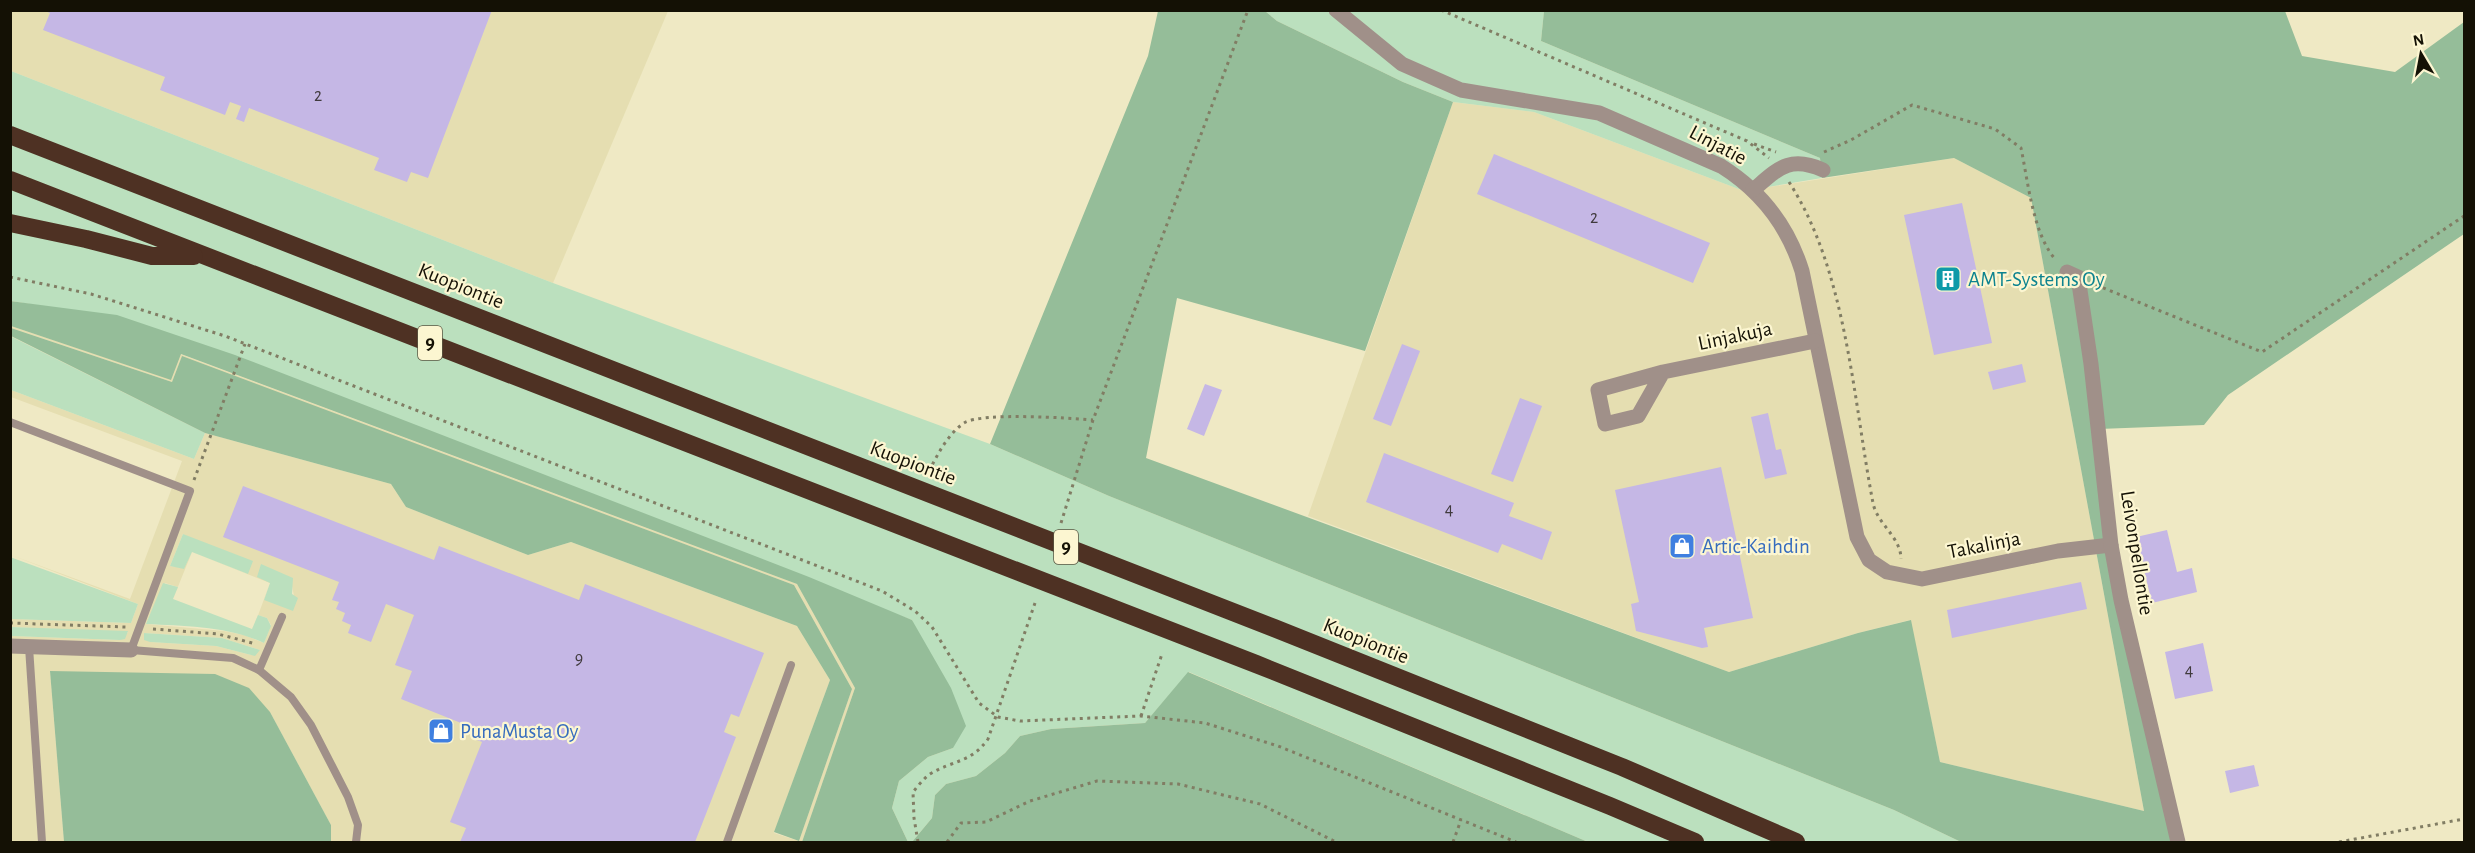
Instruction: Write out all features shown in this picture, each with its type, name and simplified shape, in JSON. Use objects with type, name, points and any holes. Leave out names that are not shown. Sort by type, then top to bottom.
[{"type":"highway","name":"Kuopiontie","points":[[10,135],[1317,646],[1622,767],[1796,843]]},
{"type":"highway","name":"9","points":[[10,180],[1256,664],[1695,843]]},
{"type":"highway","points":[[10,223],[152,256],[204,255]]},
{"type":"street","name":"Linjatie","points":[[1335,10],[1402,64],[1461,90],[1599,113],[1721,166],[1753,190],[1780,222],[1796,253],[1802,271],[1857,537],[1869,560]]},
{"type":"street","points":[[1753,190],[1779,168],[1801,162],[1823,170]]},
{"type":"street","name":"Leivonpellontie","points":[[2072,275],[2091,364],[2111,545],[2121,600],[2178,843]]},
{"type":"street","name":"Linjakuja","points":[[1663,372],[1815,341]]},
{"type":"street","name":"Takalinja","points":[[1869,560],[1887,572],[1922,579],[2058,551],[2111,545]]},
{"type":"street","points":[[10,646],[131,651]]},
{"type":"lane","points":[[10,422],[190,490],[131,651],[233,658],[259,670],[291,697],[310,725],[348,797],[358,825],[356,843]]},
{"type":"lane","points":[[259,670],[282,617]]},
{"type":"lane","points":[[29,648],[42,843]]},
{"type":"lane","points":[[727,843],[791,664]]},
{"type":"path","points":[[1061,524],[1093,420],[1248,10]]},
{"type":"path","points":[[1441,10],[1747,141],[1770,158],[1779,168],[1803,204],[1833,286],[1863,436],[1873,505],[1881,523],[1899,548],[1902,556],[1900,575]]},
{"type":"path","points":[[1801,162],[1851,140],[1912,105],[1995,129],[2022,148],[2037,220],[2051,254],[2072,275],[2262,352],[2464,216]]},
{"type":"path","points":[[10,277],[91,294],[245,344],[882,591],[915,611],[932,627],[979,703],[998,717],[1020,721],[1141,716],[1184,719],[1242,733],[1516,843]]},
{"type":"path","points":[[190,490],[245,344]]},
{"type":"path","points":[[929,471],[942,446],[965,422],[992,418],[1093,420]]},
{"type":"path","points":[[918,843],[913,792],[929,775],[964,761],[980,751],[988,739],[998,717],[1035,603]]},
{"type":"path","points":[[1141,716],[1162,654]]},
{"type":"path","points":[[947,843],[961,823],[986,822],[1030,801],[1097,781],[1178,784],[1260,804],[1336,843]]},
{"type":"path","points":[[2339,843],[2464,819]]},
{"type":"path","points":[[1453,843],[1461,820]]},
{"type":"shaded area","points":[[10,11],[668,11],[553,283],[11,71]]},
{"type":"shaded area","points":[[1453,102],[1534,112],[1744,191],[1954,158],[2031,198],[2144,811],[1940,762],[1910,620],[1858,633],[1729,672],[1308,516]]},
{"type":"shaded area","points":[[11,326],[170,379],[180,354],[797,584],[855,688],[802,842],[331,842],[331,825],[270,712],[50,671],[64,842],[12,842],[11,636],[120,640],[128,632],[11,627],[11,619],[131,623],[138,604],[11,555],[130,599],[182,461],[11,397],[11,390],[194,459],[205,433],[391,484],[406,507],[528,555],[571,542],[797,626],[830,680],[774,833],[799,841],[852,689],[794,585],[182,357],[172,382],[11,328]],"holes":[[[183,534],[248,574],[192,552],[184,568],[170,566]],[[192,552],[270,583],[258,615],[267,618],[271,625],[264,643],[244,635],[224,631],[146,624],[165,583],[178,587]],[[270,583],[292,586],[294,596],[264,600]],[[144,633],[222,638],[260,650],[251,655],[216,646],[150,642]]]},
{"type":"green space","points":[[1158,11],[1265,11],[1277,21],[1403,82],[1453,102],[1365,351],[1177,298],[1146,458],[1729,672],[1858,633],[1911,620],[1940,762],[2144,811],[2031,198],[1954,158],[1822,178],[1820,158],[1541,41],[1544,11],[2285,11],[2302,56],[2395,72],[2464,22],[2464,234],[2228,395],[2204,425],[2099,429],[2111,545],[2178,842],[1961,842],[1894,810],[1109,496],[990,444],[1148,56]]},
{"type":"green space","points":[[1265,11],[1544,11],[1541,41],[1820,158],[1822,178],[1744,191],[1534,112],[1453,102],[1403,82],[1277,21]]},
{"type":"green space","points":[[11,71],[553,283],[990,444],[1109,496],[1894,810],[1961,842],[1588,842],[1189,672],[1145,723],[1051,729],[1020,736],[1005,753],[976,776],[946,784],[935,795],[932,818],[912,842],[908,842],[892,808],[899,781],[928,757],[953,748],[912,620],[61,309],[11,301]]},
{"type":"green space","points":[[10,301],[117,315],[235,355],[809,577],[912,620],[951,688],[966,726],[953,748],[928,757],[899,781],[892,808],[908,842],[802,842],[855,688],[797,584],[181,354],[171,380],[11,326]]},
{"type":"green space","points":[[11,328],[172,382],[182,356],[794,585],[852,689],[799,841],[774,832],[830,680],[797,626],[571,542],[528,555],[406,507],[391,484],[205,433],[11,336]]},
{"type":"green space","points":[[10,336],[205,433],[194,459],[11,390]]},
{"type":"green space","points":[[183,534],[253,561],[248,574],[192,552],[184,569],[170,566]]},
{"type":"green space","points":[[10,557],[138,604],[131,623],[11,619]]},
{"type":"green space","points":[[261,564],[293,578],[292,594],[298,598],[293,611],[264,600],[270,583],[257,577]]},
{"type":"green space","points":[[163,583],[178,587],[173,599],[252,629],[258,615],[267,618],[271,626],[264,643],[221,630],[146,624]]},
{"type":"green space","points":[[11,627],[128,631],[125,639],[120,640],[11,636]]},
{"type":"green space","points":[[144,633],[222,638],[260,650],[255,656],[216,646],[150,642],[144,640]]},
{"type":"green space","points":[[50,671],[215,674],[249,688],[270,712],[331,825],[331,842],[64,842]]},
{"type":"green space","points":[[1188,672],[1588,842],[912,842],[932,818],[935,795],[946,784],[976,776],[1005,753],[1020,736],[1051,729],[1145,723]]},
{"type":"building","points":[[43,10],[492,10],[428,178],[411,172],[407,182],[374,170],[379,158],[249,108],[244,122],[236,119],[241,106],[230,102],[225,115],[160,90],[165,77],[43,30],[50,13]]},
{"type":"building","points":[[1494,154],[1710,243],[1693,283],[1477,194]]},
{"type":"building","name":"AMT-Systems Oy","points":[[1962,203],[1992,343],[1934,355],[1904,215]]},
{"type":"building","points":[[1402,344],[1420,351],[1391,426],[1373,419]]},
{"type":"building","points":[[2022,364],[2026,382],[1993,390],[1988,372]]},
{"type":"building","points":[[1205,384],[1222,390],[1204,436],[1187,429]]},
{"type":"building","points":[[1520,398],[1542,406],[1513,482],[1491,474]]},
{"type":"building","points":[[1768,413],[1776,450],[1781,449],[1787,474],[1765,479],[1751,417]]},
{"type":"building","points":[[1384,453],[1514,503],[1509,516],[1552,532],[1542,560],[1502,544],[1498,553],[1366,502]]},
{"type":"building","name":"Artic-Kaihdin","points":[[1721,467],[1753,618],[1704,628],[1708,647],[1702,648],[1636,631],[1631,604],[1639,602],[1615,490]]},
{"type":"building","points":[[243,486],[434,560],[439,546],[579,600],[585,584],[764,653],[739,717],[731,714],[724,732],[736,737],[695,842],[460,842],[466,828],[450,822],[482,742],[472,738],[476,729],[401,699],[412,671],[395,665],[414,615],[386,604],[371,642],[348,633],[351,625],[342,621],[345,613],[336,609],[339,602],[332,600],[339,582],[223,537]]},
{"type":"building","points":[[2167,530],[2177,572],[2192,568],[2197,592],[2152,603],[2136,537]]},
{"type":"building","points":[[2081,582],[2087,609],[1952,638],[1947,610]]},
{"type":"building","points":[[2203,643],[2213,691],[2175,699],[2165,652]]},
{"type":"building","points":[[2254,765],[2259,786],[2230,793],[2225,771]]},
{"type":"place","name":"AMT-Systems Oy","points":[[1948,279]]},
{"type":"place","name":"Artic-Kaihdin","points":[[1682,546]]},
{"type":"place","name":"PunaMusta Oy","points":[[441,731]]}]
